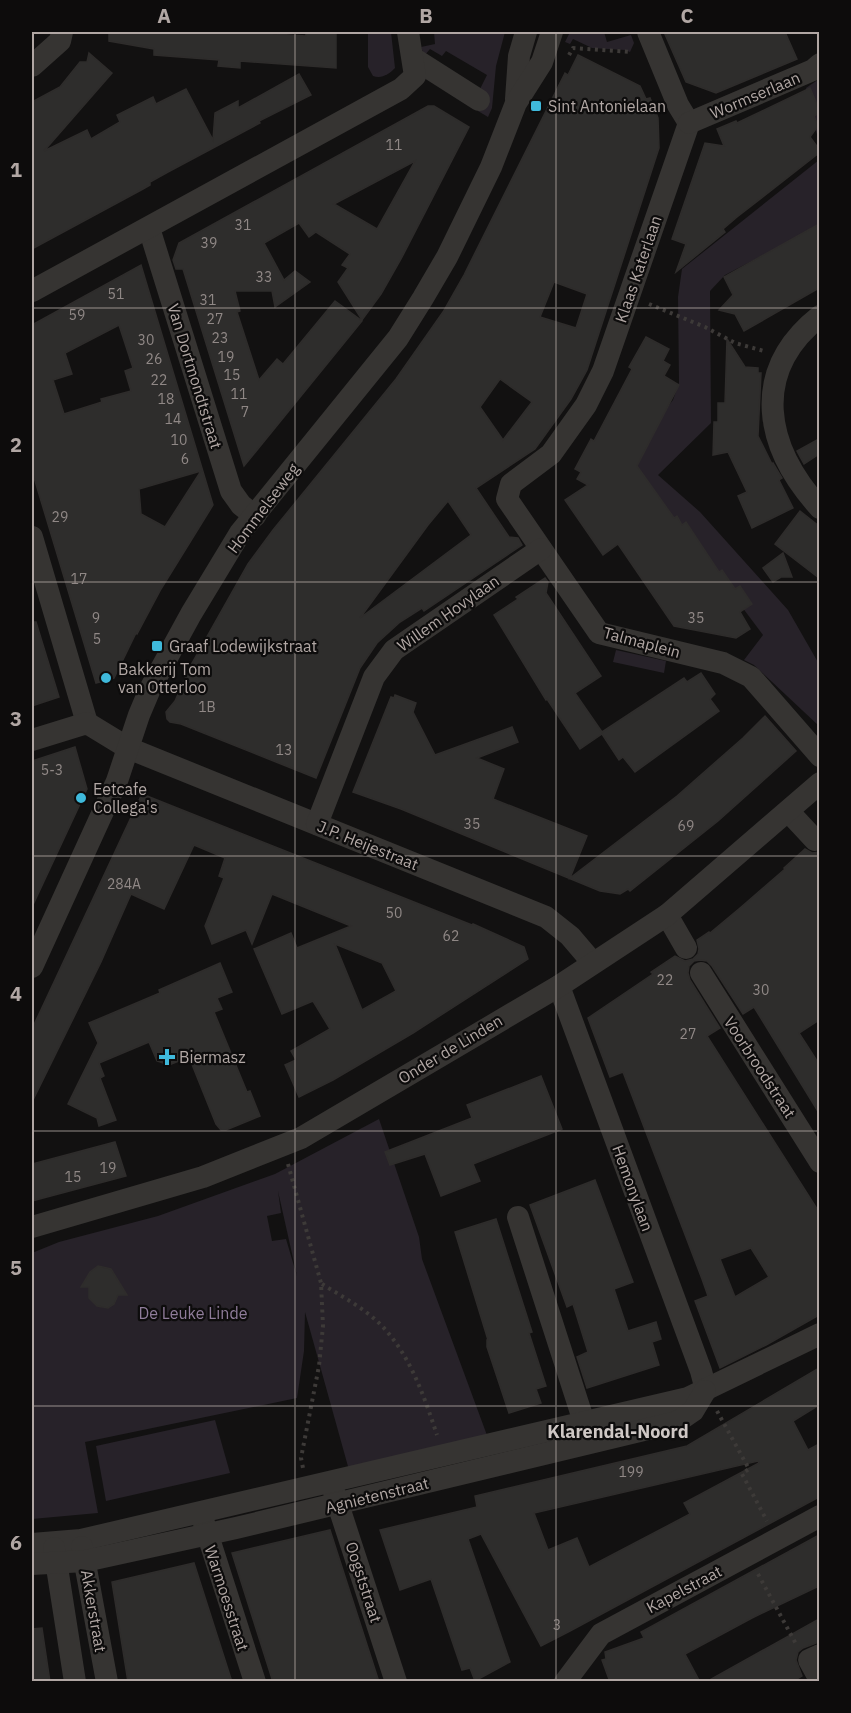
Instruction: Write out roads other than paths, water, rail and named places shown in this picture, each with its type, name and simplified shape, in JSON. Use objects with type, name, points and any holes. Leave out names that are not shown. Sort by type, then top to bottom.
[{"type":"street","points":[[32,66],[60,41],[62,32]]},
{"type":"street","points":[[32,291],[401,89],[415,76],[408,32]]},
{"type":"street","name":"Hommelseweg","points":[[516,103],[519,56],[526,32]]},
{"type":"street","name":"Hommelseweg","points":[[32,967],[117,781],[150,688],[191,614],[240,533],[398,338],[447,257],[490,167],[516,103],[542,62],[552,32]]},
{"type":"street","points":[[650,38],[678,105],[689,123]]},
{"type":"street","points":[[413,58],[479,100]]},
{"type":"street","name":"Wormserlaan","points":[[689,123],[813,70],[819,64]]},
{"type":"street","name":"Klaas Katerlaan","points":[[511,484],[551,454],[586,405],[603,371],[689,123]]},
{"type":"street","name":"Van Dortmondtstraat","points":[[148,228],[231,491],[255,516]]},
{"type":"street","points":[[815,324],[787,351],[773,386],[772,410],[776,436],[786,462],[806,494],[819,508]]},
{"type":"street","name":"Talmaplein","points":[[511,484],[507,499],[599,633],[723,663],[751,677],[819,756]]},
{"type":"street","points":[[32,537],[87,723],[128,748]]},
{"type":"street","name":"Willem Hovylaan","points":[[317,824],[374,677],[394,650],[541,549]]},
{"type":"street","points":[[32,740],[87,723]]},
{"type":"street","name":"J.P. Heijestraat","points":[[128,748],[546,917],[570,936],[593,963]]},
{"type":"street","name":"Onder de Linden","points":[[32,1227],[203,1177],[283,1146],[559,986],[667,915],[819,783]]},
{"type":"street","points":[[788,811],[815,840]]},
{"type":"street","points":[[667,915],[686,948]]},
{"type":"street","name":"Voorbroodstraat","points":[[701,973],[819,1162]]},
{"type":"street","name":"Hemonylaan","points":[[559,986],[706,1390]]},
{"type":"street","points":[[518,1217],[584,1422]]},
{"type":"street","name":"Agnietenstraat","points":[[203,1524],[331,1482],[688,1398],[819,1334]]},
{"type":"street","name":"Agnietenstraat","points":[[32,1564],[47,1550],[83,1551],[203,1524],[338,1504],[677,1422],[693,1411],[706,1390]]},
{"type":"street","name":"Oogststraat","points":[[331,1482],[396,1682]]},
{"type":"street","name":"Kapelstraat","points":[[565,1682],[601,1634],[819,1516]]},
{"type":"street","name":"Warmoesstraat","points":[[203,1524],[255,1682]]},
{"type":"street","name":"Akkerstraat","points":[[47,1550],[75,1682]]},
{"type":"street","name":"Akkerstraat","points":[[83,1551],[107,1682]]},
{"type":"street","points":[[814,1658],[819,1680]]},
{"type":"place","name":"Sint Antonielaan","points":[[536,106]]},
{"type":"place","name":"Graaf Lodewijkstraat","points":[[157,646]]},
{"type":"place","name":"Bakkerij Tom van Otterloo","points":[[106,678]]},
{"type":"place","name":"Eetcafe Collega's","points":[[81,798]]},
{"type":"place","name":"Biermasz","points":[[167,1057]]},
{"type":"district","name":"Klarendal-Noord","points":[[618,1432]]},
{"type":"park label","name":"De Leuke Linde","points":[[193,1313]]}]
